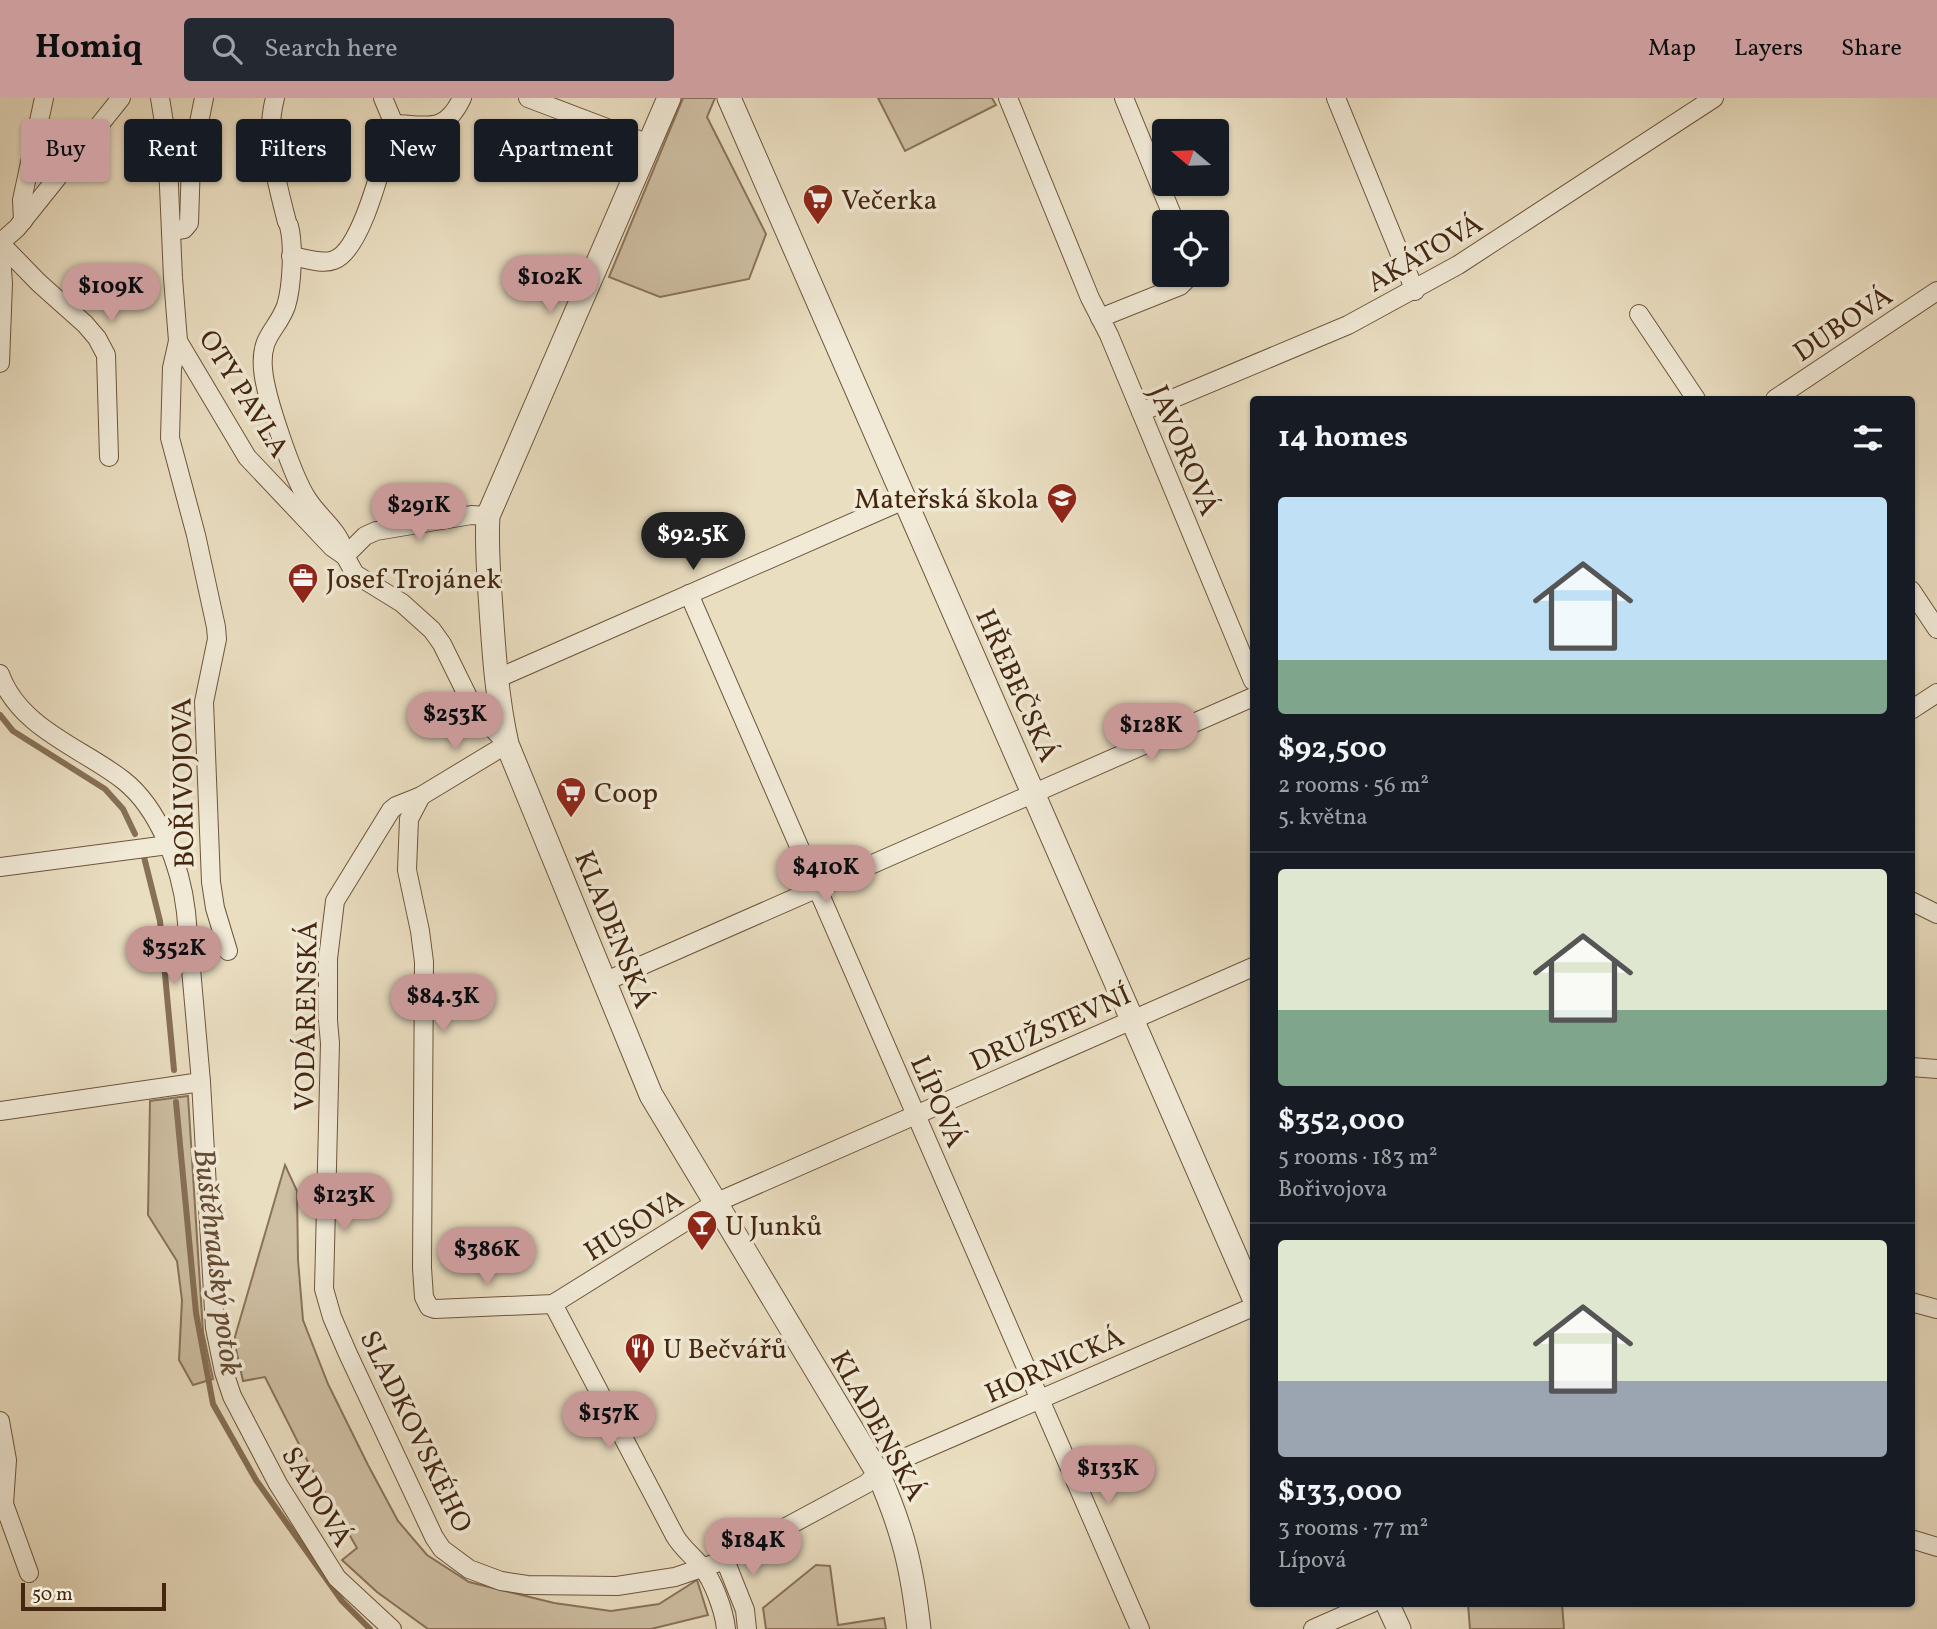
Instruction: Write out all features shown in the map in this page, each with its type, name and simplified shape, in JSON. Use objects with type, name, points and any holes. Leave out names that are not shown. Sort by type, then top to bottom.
[{"type":"street","points":[[23,221],[22,200],[44,98]]},
{"type":"street","points":[[0,243],[23,221],[121,98]]},
{"type":"street","name":"OTY PAVLA","points":[[160,98],[167,141],[178,341],[247,457],[332,547],[345,556],[355,573],[402,603],[432,630],[442,644],[473,707],[507,744]]},
{"type":"street","points":[[171,231],[184,229],[189,223],[191,162],[204,98]]},
{"type":"street","points":[[275,98],[271,132],[274,162],[292,239],[286,305],[268,334],[263,352],[264,379],[304,493],[340,538],[345,556],[365,536],[376,531],[471,515],[488,516]]},
{"type":"street","points":[[383,98],[392,119]]},
{"type":"street","points":[[448,119],[462,98]]},
{"type":"street","points":[[528,98],[649,144]]},
{"type":"street","name":"KLADENSKÁ","points":[[669,98],[488,516],[496,679],[507,744],[651,1095],[878,1473],[899,1523],[907,1551],[919,1629]]},
{"type":"street","name":"HŘEBEČSKÁ","points":[[729,98],[1250,1289]]},
{"type":"street","name":"JAVOROVÁ","points":[[1008,98],[1250,674]]},
{"type":"street","points":[[1124,98],[1170,210]]},
{"type":"street","points":[[1336,98],[1415,291]]},
{"type":"street","name":"AKÁTOVÁ","points":[[1141,412],[1331,333],[1415,291],[1714,98]]},
{"type":"street","points":[[291,256],[328,262],[344,256],[371,203],[377,182]]},
{"type":"street","points":[[0,243],[3,283],[0,363]]},
{"type":"street","points":[[0,243],[85,324],[106,355],[109,457]]},
{"type":"street","points":[[1100,318],[1178,287]]},
{"type":"street","name":"DUBOVÁ","points":[[1782,396],[1937,291]]},
{"type":"street","points":[[1639,314],[1694,396]]},
{"type":"street","name":"BOŘIVOJOVA","points":[[178,341],[172,368],[170,438],[196,535],[217,633],[204,702],[211,882],[183,885],[201,1082],[215,1328],[224,1372]]},
{"type":"street","points":[[496,679],[904,500]]},
{"type":"street","name":"LÍPOVÁ","points":[[689,594],[1140,1629]]},
{"type":"street","points":[[1915,596],[1937,629]]},
{"type":"street","points":[[0,674],[10,695],[29,716],[132,788],[148,808],[169,845],[183,885]]},
{"type":"street","points":[[1915,707],[1937,693]]},
{"type":"street","points":[[604,982],[1250,698]]},
{"type":"street","name":"VODÁRENSKÁ","points":[[326,1206],[330,1043],[328,958],[335,901],[391,810],[421,796],[507,744]]},
{"type":"street","name":"HUSOVA","points":[[421,796],[409,819],[407,870],[424,962],[424,1297],[429,1307],[435,1309],[554,1304],[715,1203]]},
{"type":"street","points":[[0,867],[169,845]]},
{"type":"street","points":[[211,882],[215,908],[228,951]]},
{"type":"street","points":[[1915,903],[1937,914]]},
{"type":"street","name":"DRUŽSTEVNÍ","points":[[715,1203],[1250,968]]},
{"type":"street","points":[[1915,1067],[1937,1069]]},
{"type":"street","points":[[0,1111],[201,1082]]},
{"type":"street","name":"SLADKOVSKÉHO","points":[[326,1206],[323,1278],[329,1309],[435,1537],[442,1549],[468,1569],[501,1581],[527,1584],[617,1586],[675,1577],[725,1560],[866,1484],[878,1473]]},
{"type":"street","points":[[1915,1303],[1937,1309]]},
{"type":"street","points":[[554,1304],[675,1536],[703,1567],[724,1612],[726,1629]]},
{"type":"street","name":"HORNICKÁ","points":[[878,1473],[902,1459],[1250,1308]]},
{"type":"street","name":"SADOVÁ","points":[[224,1372],[232,1396],[278,1484],[337,1578],[392,1629]]},
{"type":"street","points":[[0,1420],[7,1460],[2,1485],[4,1504],[29,1573]]},
{"type":"street","points":[[1915,1540],[1937,1547]]},
{"type":"street","points":[[725,1560],[745,1610],[747,1629]]},
{"type":"street","points":[[1313,1629],[1362,1607]]},
{"type":"street","points":[[1389,1607],[1399,1629]]},
{"type":"shaded area","points":[[683,98],[715,98],[707,117],[766,234],[749,279],[660,297],[609,277]]},
{"type":"shaded area","points":[[878,98],[992,98],[996,105],[905,151]]},
{"type":"shaded area","points":[[188,1096],[203,1332],[213,1379],[193,1385],[179,1360],[182,1300],[177,1261],[148,1215],[150,1101]]},
{"type":"shaded area","points":[[285,1165],[297,1191],[298,1260],[303,1320],[328,1384],[368,1465],[398,1521],[427,1555],[469,1582],[554,1603],[611,1611],[659,1604],[697,1580],[708,1615],[651,1629],[428,1629],[377,1592],[342,1560],[357,1548],[310,1466],[265,1377],[243,1381],[234,1340]]},
{"type":"shaded area","points":[[816,1565],[830,1566],[838,1625],[884,1618],[886,1629],[766,1629],[763,1608]]},
{"type":"shaded area","points":[[1468,1607],[1562,1607],[1564,1629],[1470,1629]]},
{"type":"waterway","name":"Buštěhradský potok","points":[[0,715],[13,731],[105,789],[123,809],[135,834]]},
{"type":"waterway","name":"Buštěhradský potok","points":[[144,857],[160,921],[174,1070]]},
{"type":"waterway","name":"Buštěhradský potok","points":[[176,1102],[196,1313],[213,1404],[256,1480],[342,1601],[370,1629]]},
{"type":"place","name":"Večerka","points":[[818,226]]},
{"type":"place","name":"Mateřská škola","points":[[1062,525]]},
{"type":"place","name":"Josef Trojánek","points":[[303,605]]},
{"type":"place","name":"Coop","points":[[571,819]]},
{"type":"place","name":"U Junků","points":[[702,1252]]},
{"type":"place","name":"U Bečvářů","points":[[640,1375]]}]
